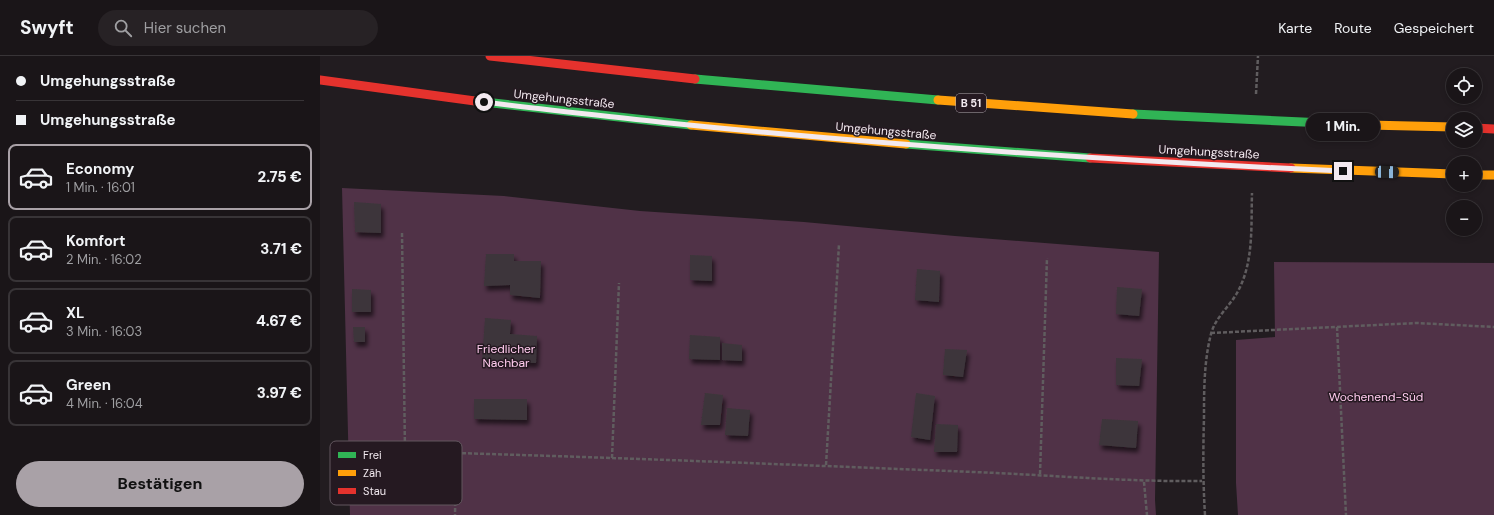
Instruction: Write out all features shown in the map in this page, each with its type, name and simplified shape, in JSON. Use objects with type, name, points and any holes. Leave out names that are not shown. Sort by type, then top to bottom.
[{"type":"highway","name":"B 51","points":[[490,56],[670,76],[904,98],[1222,118],[1446,128]]},
{"type":"highway","name":"Umgehungsstraße","points":[[320,80],[512,106],[755,132],[898,144],[1137,161],[1446,174]]},
{"type":"highway","points":[[1482,128],[1494,128]]},
{"type":"highway","points":[[1482,175],[1494,175]]},
{"type":"path","points":[[402,233],[405,441]]},
{"type":"path","points":[[826,465],[839,244]]},
{"type":"path","points":[[1205,515],[1202,481],[1204,377],[1211,333],[1219,317],[1237,294],[1246,274],[1250,247]]},
{"type":"path","points":[[1040,474],[1047,258]]},
{"type":"path","points":[[612,458],[618,283]]},
{"type":"path","points":[[1211,333],[1417,323],[1494,327]]},
{"type":"path","points":[[1337,327],[1346,515]]},
{"type":"path","points":[[462,453],[826,465],[1040,474],[1144,482],[1202,481]]},
{"type":"path","points":[[1144,482],[1147,515]]},
{"type":"path","points":[[455,505],[455,515]]},
{"type":"green space","name":"Friedlicher Nachbar","points":[[342,188],[504,196],[640,211],[804,222],[955,236],[1159,252],[1156,515],[350,515],[350,505],[462,505],[462,441],[348,441]]},
{"type":"green space","name":"Wochenend-Süd","points":[[1274,262],[1494,263],[1494,515],[1238,515],[1236,483],[1236,340],[1275,337]]},
{"type":"building","points":[[354,202],[381,204],[381,233],[355,232]]},
{"type":"building","points":[[486,254],[514,254],[514,261],[541,261],[540,298],[510,295],[510,285],[484,286]]},
{"type":"building","points":[[690,255],[712,256],[712,281],[690,280]]},
{"type":"building","points":[[917,269],[940,271],[939,302],[915,300]]},
{"type":"building","points":[[1117,287],[1142,289],[1139,316],[1116,314]]},
{"type":"building","points":[[352,289],[371,290],[371,312],[352,312]]},
{"type":"building","points":[[485,318],[511,320],[510,334],[537,336],[536,363],[482,362]]},
{"type":"building","points":[[353,327],[365,327],[365,342],[354,342]]},
{"type":"building","points":[[690,335],[720,337],[720,360],[689,359]]},
{"type":"building","points":[[722,343],[742,345],[742,361],[722,360]]},
{"type":"building","points":[[945,349],[967,350],[963,377],[943,375]]},
{"type":"building","points":[[1116,358],[1142,359],[1139,386],[1116,385]]},
{"type":"building","points":[[705,393],[723,395],[720,425],[701,425]]},
{"type":"building","points":[[916,393],[935,396],[930,440],[911,437]]},
{"type":"building","points":[[474,399],[527,399],[527,420],[474,419]]},
{"type":"building","points":[[727,408],[750,410],[748,436],[725,435]]},
{"type":"building","points":[[1102,419],[1138,421],[1136,448],[1099,445]]},
{"type":"building","points":[[936,424],[958,425],[957,452],[934,452]]},
{"type":"traffic: fast","points":[[695,79],[938,100]]},
{"type":"traffic: fast","points":[[475,101],[691,125]]},
{"type":"traffic: fast","points":[[1133,114],[1368,125]]},
{"type":"traffic: fast","points":[[906,144],[1090,158]]},
{"type":"traffic: slow","points":[[938,100],[1133,114]]},
{"type":"traffic: slow","points":[[691,125],[906,144]]},
{"type":"traffic: slow","points":[[1368,125],[1446,127]]},
{"type":"traffic: slow","points":[[1291,168],[1446,174]]},
{"type":"traffic: slow","points":[[1482,175],[1494,175]]},
{"type":"traffic: jam","points":[[490,56],[695,79]]},
{"type":"traffic: jam","points":[[320,80],[475,101]]},
{"type":"traffic: jam","points":[[1482,128],[1494,129]]},
{"type":"traffic: jam","points":[[1090,158],[1291,168]]},
{"type":"route","points":[[484,102],[755,132],[898,144],[1137,161],[1343,171]]}]
